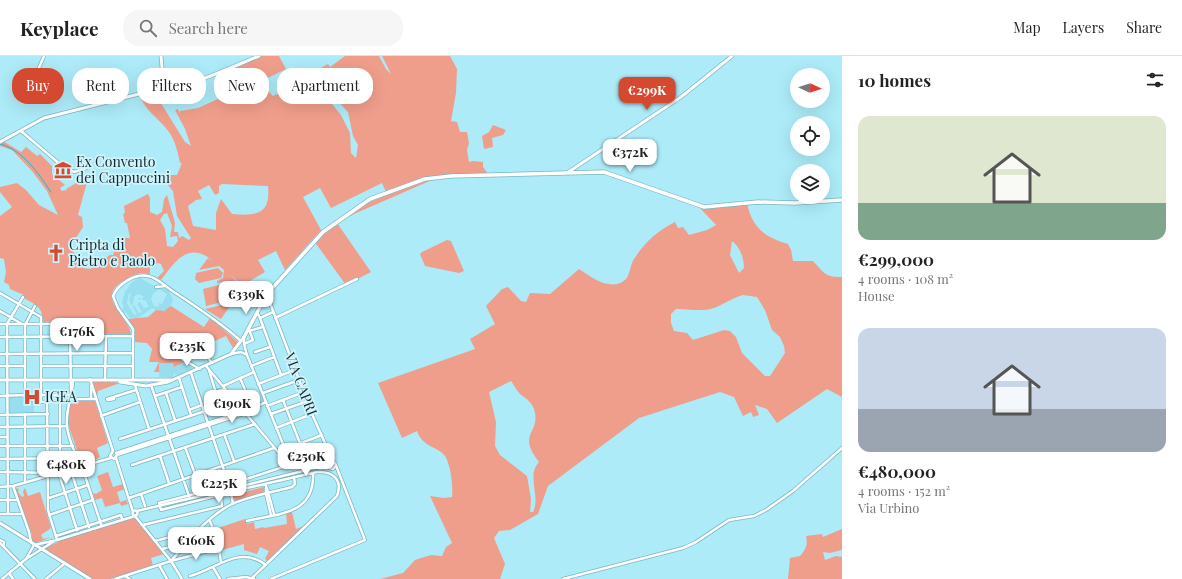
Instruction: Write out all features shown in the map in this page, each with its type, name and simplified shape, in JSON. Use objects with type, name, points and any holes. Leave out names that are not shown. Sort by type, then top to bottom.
[{"type":"main road","points":[[244,337],[256,312],[267,294],[323,232],[370,199],[411,183],[442,177],[604,172],[704,207],[758,202],[795,203],[842,200]]},
{"type":"street","points":[[39,68],[44,56]]},
{"type":"street","points":[[161,56],[162,68]]},
{"type":"street","points":[[206,76],[259,56]]},
{"type":"street","points":[[567,173],[681,97],[732,56]]},
{"type":"street","points":[[0,142],[44,118],[137,94]]},
{"type":"street","points":[[20,130],[74,172],[86,168]]},
{"type":"street","points":[[149,429],[134,380],[133,330],[114,301],[115,291],[123,284],[141,276],[154,278],[187,298],[201,308],[241,344],[252,366],[290,464]]},
{"type":"street","points":[[275,318],[357,279]]},
{"type":"street","points":[[156,287],[165,286]]},
{"type":"street","points":[[0,299],[1,293],[41,317],[41,402],[48,402]]},
{"type":"street","name":"VIA CAPRI","points":[[267,294],[312,414],[334,462],[364,540],[271,579]]},
{"type":"street","points":[[8,514],[6,337],[7,324],[23,297]]},
{"type":"street","name":"VIA CAPRI","points":[[263,301],[267,302],[273,311]]},
{"type":"street","points":[[36,306],[24,324],[25,400],[41,399]]},
{"type":"street","points":[[0,311],[24,324]]},
{"type":"street","points":[[260,318],[273,311]]},
{"type":"street","points":[[256,312],[260,318],[262,327],[281,375]]},
{"type":"street","points":[[254,316],[261,322]]},
{"type":"street","points":[[0,324],[61,324]]},
{"type":"street","points":[[70,325],[70,366],[73,393],[70,400],[67,426],[101,524]]},
{"type":"street","points":[[241,344],[253,340],[248,331],[262,327]]},
{"type":"street","points":[[105,380],[106,336]]},
{"type":"street","points":[[0,337],[134,336]]},
{"type":"street","points":[[231,354],[241,344],[244,337]]},
{"type":"street","points":[[256,352],[270,347]]},
{"type":"street","points":[[0,380],[105,380],[135,385],[151,385],[179,378],[207,367],[231,354],[245,351]]},
{"type":"street","points":[[0,354],[133,353]]},
{"type":"street","points":[[200,369],[178,355],[205,354],[212,363]]},
{"type":"street","points":[[252,366],[274,357]]},
{"type":"street","points":[[0,366],[25,366]]},
{"type":"street","points":[[41,366],[133,366]]},
{"type":"street","points":[[207,367],[274,448],[290,464]]},
{"type":"street","points":[[207,367],[220,406]]},
{"type":"street","points":[[258,384],[295,370]]},
{"type":"street","points":[[223,386],[254,372]]},
{"type":"street","points":[[191,373],[230,487],[233,504]]},
{"type":"street","points":[[179,378],[191,415]]},
{"type":"street","points":[[240,378],[253,408]]},
{"type":"street","points":[[115,381],[173,380]]},
{"type":"street","points":[[263,393],[300,380]]},
{"type":"street","points":[[91,381],[91,400]]},
{"type":"street","points":[[91,381],[101,416],[113,451],[117,455],[118,464],[135,513],[171,561],[182,579]]},
{"type":"street","points":[[151,385],[189,496]]},
{"type":"street","points":[[155,396],[182,387]]},
{"type":"street","points":[[215,392],[225,389]]},
{"type":"street","points":[[114,397],[136,390]]},
{"type":"street","points":[[0,487],[13,486],[71,471],[253,408],[283,400],[304,392]]},
{"type":"street","points":[[166,393],[175,420]]},
{"type":"street","points":[[0,396],[25,395]]},
{"type":"street","points":[[41,395],[71,395]]},
{"type":"street","points":[[47,395],[49,515],[56,538]]},
{"type":"street","points":[[60,395],[60,474],[78,531]]},
{"type":"street","points":[[120,439],[248,397]]},
{"type":"street","points":[[70,400],[96,400]]},
{"type":"street","points":[[283,400],[305,456]]},
{"type":"street","points":[[271,414],[308,401]]},
{"type":"street","points":[[101,416],[140,402]]},
{"type":"street","points":[[189,410],[202,405]]},
{"type":"street","points":[[25,414],[25,483]]},
{"type":"street","points":[[0,415],[48,414]]},
{"type":"street","points":[[276,428],[312,414]]},
{"type":"street","points":[[132,464],[173,452],[255,424]]},
{"type":"street","points":[[0,427],[67,426]]},
{"type":"street","points":[[224,434],[234,461]]},
{"type":"street","points":[[278,452],[322,435]]},
{"type":"street","points":[[0,437],[7,437]]},
{"type":"street","points":[[0,446],[73,446]]},
{"type":"street","points":[[186,447],[195,474]]},
{"type":"street","points":[[129,498],[182,478],[274,448]]},
{"type":"street","points":[[33,544],[122,519],[135,513],[230,487],[327,448]]},
{"type":"street","name":"VIA CAPRI","points":[[327,448],[330,468]]},
{"type":"street","points":[[564,579],[683,548],[696,542],[728,520],[760,514],[793,490],[842,448]]},
{"type":"street","points":[[104,459],[113,451]]},
{"type":"street","points":[[110,455],[118,464]]},
{"type":"street","points":[[160,456],[169,483]]},
{"type":"street","points":[[0,459],[77,458]]},
{"type":"street","points":[[160,506],[159,503],[319,467],[329,462],[334,462]]},
{"type":"street","points":[[319,467],[330,468],[335,466]]},
{"type":"street","points":[[330,468],[339,475]]},
{"type":"street","points":[[71,471],[90,528]]},
{"type":"street","points":[[0,472],[48,472],[60,474]]},
{"type":"street","points":[[228,579],[253,578],[337,496],[340,489],[337,480],[332,474],[327,472],[313,473],[266,485],[230,487]]},
{"type":"street","points":[[247,521],[296,508],[305,503],[313,488],[313,473]]},
{"type":"street","points":[[171,561],[202,528],[233,504],[294,486],[294,478]]},
{"type":"street","points":[[48,498],[88,485]]},
{"type":"street","points":[[266,485],[273,514]]},
{"type":"street","points":[[13,486],[33,544],[26,559]]},
{"type":"street","points":[[160,506],[161,510],[221,496],[227,493],[230,487]]},
{"type":"street","points":[[227,493],[231,494]]},
{"type":"street","points":[[141,494],[145,506]]},
{"type":"street","points":[[143,525],[222,506],[221,496]]},
{"type":"street","points":[[0,500],[18,500]]},
{"type":"street","points":[[49,515],[93,500]]},
{"type":"street","points":[[0,514],[22,514]]},
{"type":"street","points":[[210,521],[221,562]]},
{"type":"street","points":[[0,523],[90,579]]},
{"type":"street","points":[[155,541],[202,528]]},
{"type":"street","points":[[26,540],[30,535]]},
{"type":"street","points":[[1,579],[56,538]]},
{"type":"street","points":[[0,542],[35,579]]},
{"type":"street","points":[[162,549],[187,543]]},
{"type":"street","points":[[115,579],[127,578],[171,561],[218,548]]},
{"type":"street","points":[[190,576],[213,567],[221,562],[247,557],[266,565]]},
{"type":"street","points":[[46,579],[64,564]]},
{"type":"street","points":[[159,565],[167,579]]},
{"type":"street","points":[[213,567],[220,579]]},
{"type":"street","points":[[8,573],[13,579]]},
{"type":"shaded area","points":[[260,56],[279,56],[285,68],[277,68],[277,73],[269,77],[269,68],[229,68]]},
{"type":"shaded area","points":[[345,56],[379,56],[386,69],[391,74],[382,56],[450,56],[457,69],[456,93],[451,121],[457,122],[460,132],[467,132],[469,143],[467,150],[469,162],[483,162],[483,167],[488,174],[428,177],[410,182],[386,192],[382,183],[331,208],[320,188],[303,197],[321,230],[285,270],[276,251],[258,260],[265,272],[243,285],[230,275],[242,286],[231,304],[222,282],[217,283],[217,281],[223,278],[224,270],[219,266],[199,270],[208,258],[213,261],[204,255],[189,253],[177,261],[161,280],[157,278],[164,271],[161,264],[158,263],[150,266],[150,274],[140,273],[134,275],[116,286],[112,293],[112,299],[131,334],[98,334],[97,329],[76,329],[76,325],[64,324],[61,321],[43,322],[42,313],[38,307],[24,298],[24,295],[10,289],[9,285],[4,282],[6,272],[4,259],[0,258],[0,216],[12,207],[0,192],[0,187],[17,183],[26,190],[39,205],[58,215],[47,191],[32,171],[12,150],[0,146],[0,143],[3,141],[21,152],[26,147],[37,156],[40,154],[52,166],[52,174],[65,185],[60,188],[62,191],[67,191],[66,189],[83,179],[87,182],[78,215],[82,217],[83,227],[70,247],[83,268],[90,269],[110,255],[113,255],[117,243],[122,236],[130,238],[127,223],[125,223],[123,214],[125,213],[124,206],[148,194],[150,198],[150,212],[157,215],[162,212],[164,199],[167,195],[175,223],[174,232],[178,232],[179,238],[182,236],[189,240],[191,238],[177,216],[173,191],[163,175],[177,175],[182,163],[180,163],[176,145],[168,130],[144,104],[161,104],[185,142],[191,146],[185,129],[175,110],[178,109],[180,114],[180,111],[198,108],[214,101],[214,104],[269,104],[269,92],[273,96],[277,94],[277,104],[332,104],[341,115],[350,133],[351,153],[356,158],[358,145],[353,136],[348,112],[340,104],[373,104],[373,68],[321,68],[328,64],[330,67]],"holes":[[[222,184],[268,186],[267,203],[260,212],[248,215],[232,214],[221,199],[216,213],[216,230],[193,226],[188,206],[196,200],[202,199],[198,191],[209,185],[215,195],[219,193],[219,186]],[[167,213],[172,226],[170,237],[177,236],[178,241],[173,247],[167,246],[165,229],[160,220],[164,214]]]},
{"type":"shaded area","points":[[493,125],[506,130],[503,135],[492,138],[493,147],[484,149],[482,136],[489,132]]},
{"type":"shaded area","points":[[431,178],[432,180],[337,223],[371,272],[346,285],[314,241],[352,210],[410,184]]},
{"type":"shaded area","points":[[747,204],[756,225],[766,235],[788,244],[793,261],[813,261],[825,274],[842,277],[842,397],[827,389],[777,423],[767,409],[755,405],[759,415],[753,417],[751,412],[743,416],[734,397],[720,392],[639,418],[548,486],[538,514],[510,530],[499,531],[494,538],[505,564],[500,579],[380,579],[403,573],[415,560],[431,555],[442,556],[446,547],[452,543],[430,496],[444,498],[452,497],[452,482],[447,460],[439,450],[423,441],[417,431],[402,438],[378,383],[475,349],[470,339],[495,324],[486,306],[502,289],[508,287],[521,301],[526,302],[530,293],[550,294],[579,269],[602,282],[608,284],[620,283],[626,279],[638,253],[647,242],[662,229],[675,222],[678,228],[683,227],[689,235],[707,230],[716,225],[699,207],[715,208]],"holes":[[[732,241],[741,253],[743,260],[744,268],[739,273],[730,255]],[[743,295],[757,297],[765,310],[772,330],[780,337],[785,353],[770,376],[765,376],[742,353],[736,337],[730,331],[724,330],[693,340],[687,333],[674,331],[671,323],[671,314],[676,309],[709,309]],[[511,381],[519,393],[530,402],[533,407],[535,420],[529,440],[533,453],[539,462],[535,467],[533,480],[535,500],[533,512],[530,512],[531,499],[527,476],[500,455],[495,446],[496,422],[489,392]]]},
{"type":"shaded area","points":[[447,240],[451,241],[464,271],[459,273],[425,266],[420,254]]},
{"type":"shaded area","points":[[218,268],[223,273],[221,278],[199,283],[195,279],[196,273]]},
{"type":"shaded area","points":[[140,278],[158,288],[163,288],[169,291],[173,300],[169,309],[159,312],[152,308],[138,318],[130,318],[126,312],[124,313],[122,310],[124,308],[122,302],[125,292],[132,282]],"holes":[[[158,290],[161,290],[167,294],[162,304],[158,303],[158,307],[154,306],[151,299],[153,294]],[[129,293],[131,294],[129,299],[131,305],[133,304],[134,296],[139,294],[144,297],[141,299],[146,301],[149,307],[144,308],[140,302],[137,304],[142,312],[139,313],[134,305],[132,306],[137,314],[134,315],[127,303]]]},
{"type":"shaded area","points":[[219,285],[222,302],[206,306],[203,289]]},
{"type":"shaded area","points":[[226,304],[230,306],[221,319],[205,309]]},
{"type":"shaded area","points":[[171,306],[204,327],[210,318],[238,342],[233,348],[226,336],[204,346],[202,351],[197,345],[180,345],[180,352],[177,356],[183,363],[174,367],[173,363],[159,363],[159,372],[154,372],[159,362],[149,362],[152,349],[147,343],[135,342],[135,331],[128,319],[148,317],[156,310],[164,311]]},
{"type":"shaded area","points":[[159,363],[174,363],[174,367],[183,363],[194,368],[176,376],[174,372],[173,378],[159,377]]},
{"type":"shaded area","points":[[107,381],[120,383],[98,391],[97,396],[93,382]]},
{"type":"shaded area","points":[[8,397],[23,397],[23,401],[34,401],[34,413],[8,413]]},
{"type":"shaded area","points":[[71,401],[95,401],[108,443],[97,448],[99,458],[83,464],[68,424]]},
{"type":"shaded area","points":[[108,472],[113,487],[123,484],[125,489],[117,492],[120,502],[126,500],[128,504],[121,506],[120,503],[105,507],[102,498],[95,500],[93,493],[96,494],[102,490],[97,476]]},
{"type":"shaded area","points":[[264,487],[265,492],[235,502],[233,495]]},
{"type":"shaded area","points":[[15,488],[19,489],[18,492],[22,497],[24,496],[23,491],[25,488],[28,496],[40,492],[51,528],[41,535],[43,539],[52,537],[35,543],[31,539],[32,535]]},
{"type":"shaded area","points":[[292,512],[296,529],[306,525],[267,561],[265,559],[269,551],[260,547],[257,554],[244,550],[244,544],[222,550],[215,529],[245,519],[247,524],[254,522],[255,529],[287,524],[286,513]]},
{"type":"shaded area","points":[[134,517],[164,554],[151,558],[153,566],[110,579],[92,579],[44,549],[62,540]]},
{"type":"shaded area","points":[[842,529],[842,550],[830,553],[823,552],[825,560],[836,556],[842,557],[842,579],[788,579],[790,558],[800,556],[804,551],[807,544],[806,536],[822,534],[823,537]]},
{"type":"waterway","points":[[0,144],[16,151],[23,157],[35,170],[51,192]]},
{"type":"place","name":"Ex Convento dei Cappuccini","points":[[63,170]]},
{"type":"place","name":"Cripta di Pietro e Paolo","points":[[56,253]]},
{"type":"place","name":"IGEA","points":[[32,397]]}]
